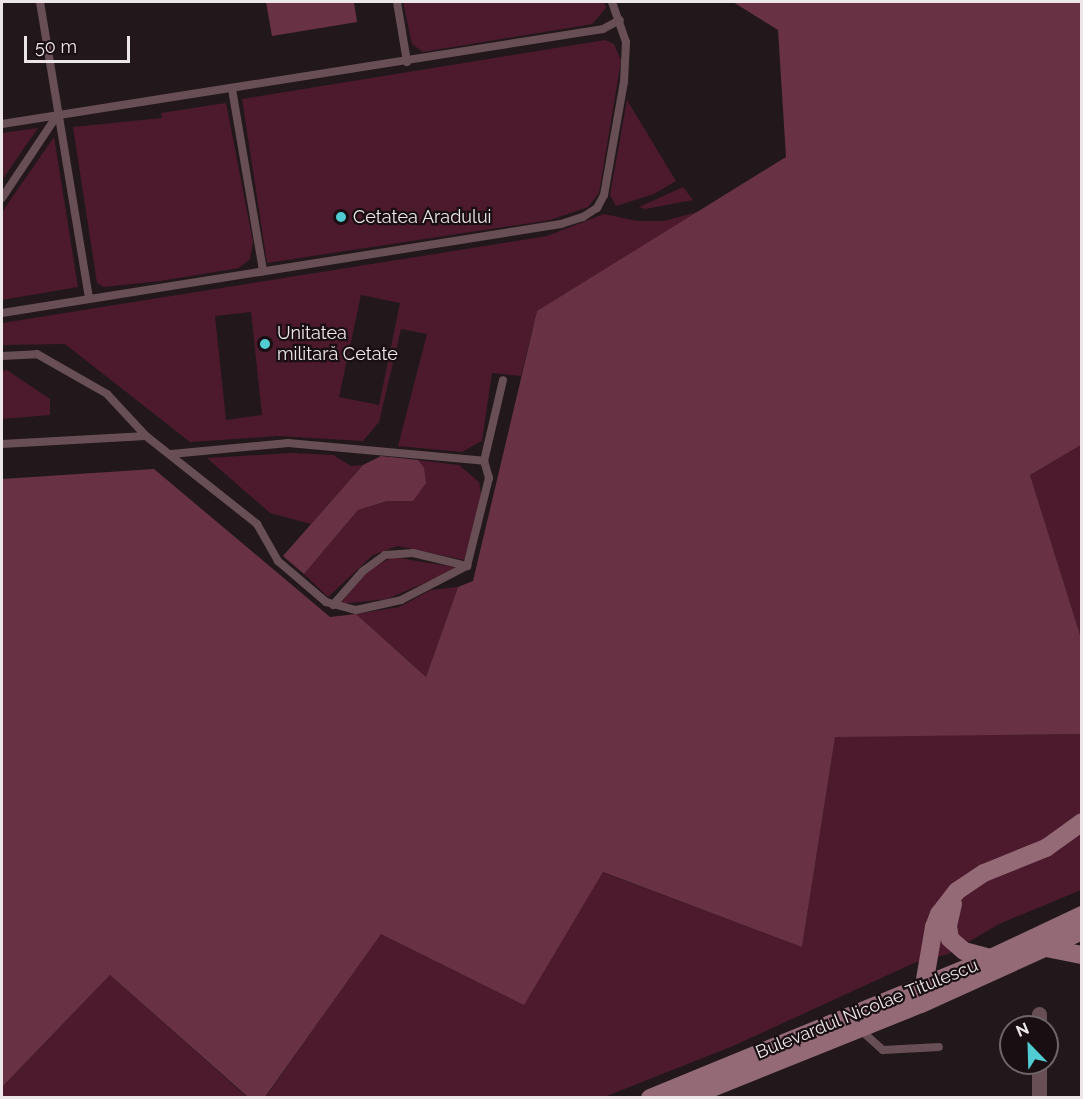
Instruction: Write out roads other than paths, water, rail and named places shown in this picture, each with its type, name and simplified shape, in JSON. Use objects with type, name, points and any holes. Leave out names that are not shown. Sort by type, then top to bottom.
[{"type":"main road","points":[[924,985],[929,941],[939,914],[957,891],[984,873],[1046,848],[1082,822]]},
{"type":"main road","points":[[957,891],[948,926],[950,939],[964,951],[991,958]]},
{"type":"main road","name":"Bulevardul Nicolae Titulescu","points":[[650,1098],[991,958],[1082,915]]},
{"type":"main road","name":"Bulevardul Nicolae Titulescu","points":[[687,1098],[921,1004],[1082,931]]},
{"type":"main road","points":[[1046,948],[1082,955]]},
{"type":"street","points":[[1039,1075],[1039,1098]]},
{"type":"lane","points":[[40,2],[89,298]]},
{"type":"lane","points":[[397,2],[407,62]]},
{"type":"lane","points":[[2,313],[561,224],[597,208],[604,195],[624,82],[626,42],[612,2]]},
{"type":"lane","points":[[2,124],[407,62],[603,29],[620,20]]},
{"type":"lane","points":[[232,89],[263,271]]},
{"type":"lane","points":[[2,198],[58,114]]},
{"type":"lane","points":[[2,356],[37,354],[65,367],[107,394],[146,436],[257,524],[278,561],[333,605],[356,610],[401,600],[467,566],[489,478],[484,461],[503,380]]},
{"type":"lane","points":[[2,444],[146,436]]},
{"type":"lane","points":[[171,454],[288,443],[484,461]]},
{"type":"lane","points":[[333,605],[363,571],[385,555],[414,553],[467,566]]},
{"type":"lane","points":[[865,1034],[883,1050],[939,1047]]},
{"type":"place","name":"Cetatea Aradului","points":[[341,217]]},
{"type":"place","name":"Unitatea militară Cetate","points":[[265,344]]}]
